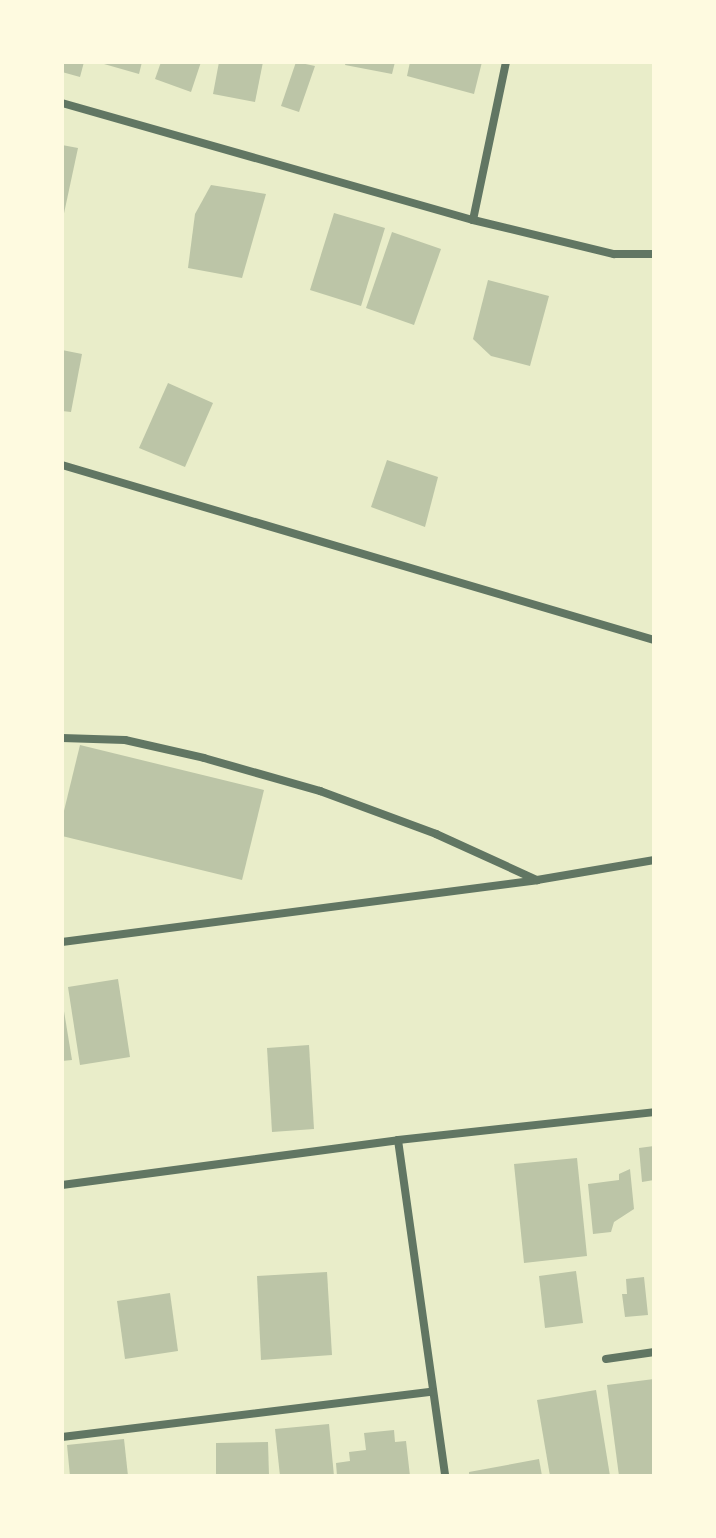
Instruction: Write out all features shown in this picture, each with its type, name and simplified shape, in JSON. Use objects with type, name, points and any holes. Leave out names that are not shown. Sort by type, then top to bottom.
[{"type":"street","points":[[473,220],[506,62]]},
{"type":"street","points":[[62,103],[473,220],[614,254],[654,254]]},
{"type":"street","points":[[62,465],[654,640]]},
{"type":"street","points":[[62,738],[125,740],[204,758],[306,787],[436,834],[537,880]]},
{"type":"street","points":[[62,942],[537,880],[654,860]]},
{"type":"street","points":[[62,1185],[398,1140],[654,1112]]},
{"type":"street","points":[[398,1140],[445,1476]]},
{"type":"street","points":[[606,1359],[654,1352]]},
{"type":"street","points":[[62,1437],[431,1392]]},
{"type":"building","points":[[62,62],[84,62],[80,77],[62,72]]},
{"type":"building","points":[[97,62],[142,62],[139,74]]},
{"type":"building","points":[[161,62],[201,62],[191,92],[155,79]]},
{"type":"building","points":[[219,62],[263,62],[255,102],[213,94]]},
{"type":"building","points":[[296,62],[315,66],[299,112],[281,106]]},
{"type":"building","points":[[346,62],[395,62],[392,74],[345,65]]},
{"type":"building","points":[[410,62],[482,62],[474,94],[407,76]]},
{"type":"building","points":[[62,145],[78,148],[63,218],[62,218]]},
{"type":"building","points":[[211,185],[266,194],[242,278],[188,268],[195,214]]},
{"type":"building","points":[[334,213],[385,228],[361,306],[310,290]]},
{"type":"building","points":[[392,232],[441,249],[414,325],[366,308]]},
{"type":"building","points":[[488,280],[549,296],[530,366],[491,356],[473,339]]},
{"type":"building","points":[[62,350],[82,354],[71,412],[62,411]]},
{"type":"building","points":[[168,383],[213,403],[185,467],[139,448]]},
{"type":"building","points":[[387,460],[438,477],[425,527],[371,507]]},
{"type":"building","points":[[80,745],[264,790],[242,880],[62,836],[62,819]]},
{"type":"building","points":[[118,979],[130,1057],[80,1065],[68,987]]},
{"type":"building","points":[[62,999],[72,1060],[62,1061]]},
{"type":"building","points":[[309,1045],[314,1129],[272,1132],[267,1048]]},
{"type":"building","points":[[654,1146],[654,1180],[642,1182],[639,1148]]},
{"type":"building","points":[[577,1158],[587,1256],[524,1263],[514,1164]]},
{"type":"building","points":[[630,1169],[634,1209],[614,1222],[611,1232],[593,1234],[588,1184],[619,1180],[619,1174]]},
{"type":"building","points":[[576,1271],[583,1323],[545,1328],[539,1276]]},
{"type":"building","points":[[327,1272],[332,1355],[261,1360],[257,1276]]},
{"type":"building","points":[[644,1277],[648,1315],[625,1317],[622,1294],[627,1294],[626,1279]]},
{"type":"building","points":[[170,1293],[178,1351],[125,1359],[117,1301]]},
{"type":"building","points":[[654,1379],[654,1476],[619,1476],[607,1385]]},
{"type":"building","points":[[596,1390],[610,1476],[550,1476],[537,1400]]},
{"type":"building","points":[[329,1424],[334,1476],[280,1476],[275,1429]]},
{"type":"building","points":[[394,1430],[395,1442],[406,1441],[410,1476],[337,1476],[336,1463],[350,1461],[349,1452],[366,1450],[364,1433]]},
{"type":"building","points":[[124,1439],[128,1476],[70,1476],[67,1445]]},
{"type":"building","points":[[268,1442],[269,1476],[216,1476],[216,1443]]},
{"type":"building","points":[[539,1459],[542,1476],[469,1476],[469,1472]]}]
